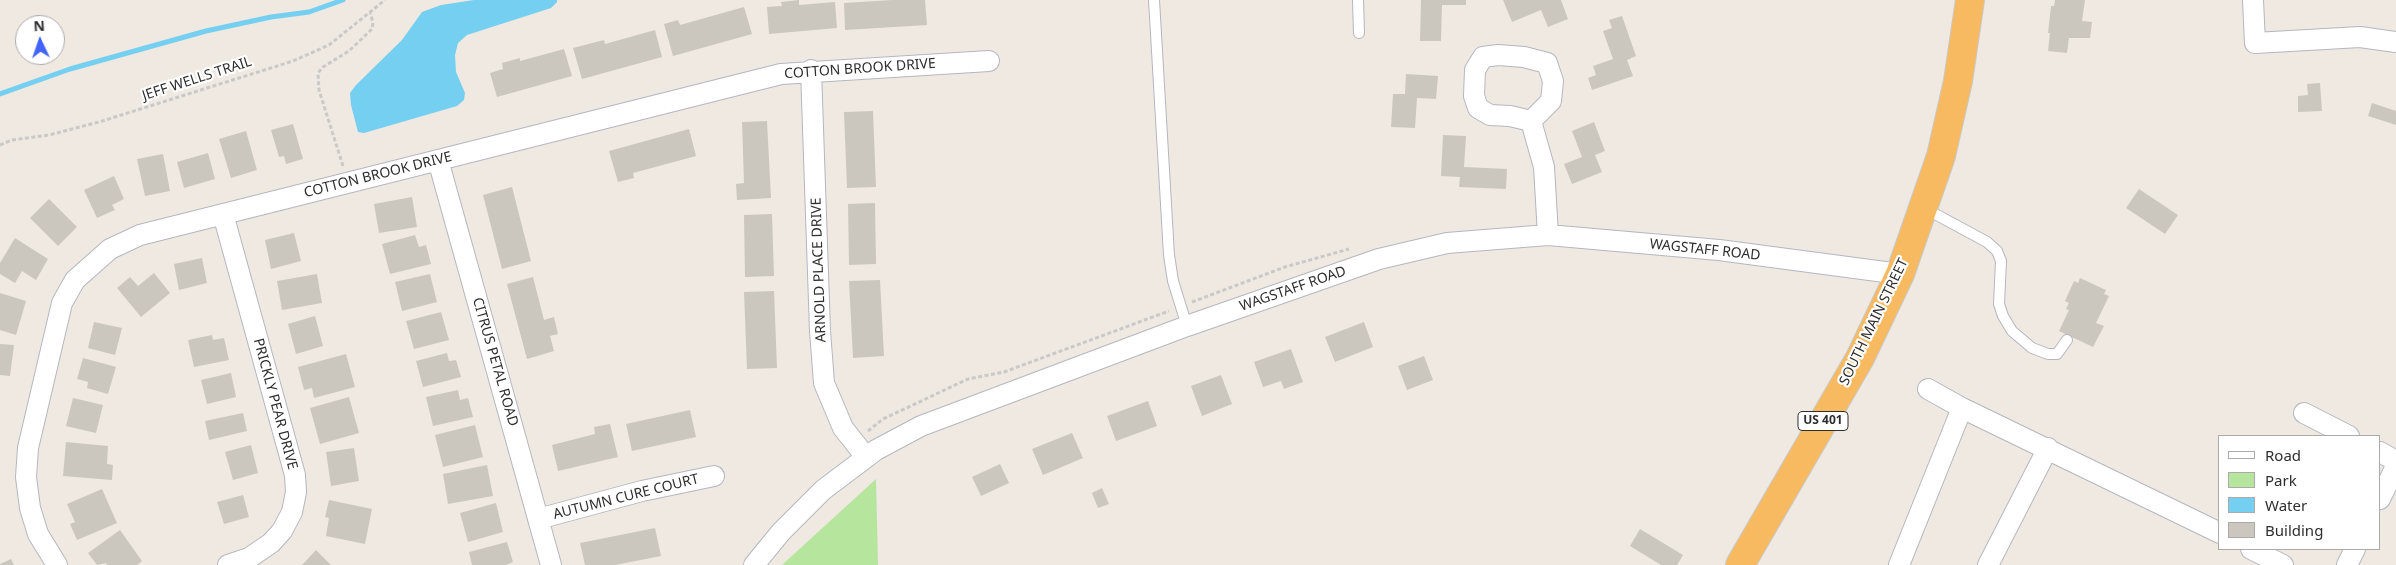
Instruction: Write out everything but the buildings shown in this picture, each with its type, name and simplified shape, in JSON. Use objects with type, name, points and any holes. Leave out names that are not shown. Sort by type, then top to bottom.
[{"type":"highway","name":"SOUTH MAIN STREET","points":[[1740,565],[1860,358],[1900,274],[1941,156],[1958,81],[1970,0]]},
{"type":"street","points":[[2254,0],[2255,43],[2360,37],[2396,42]]},
{"type":"street","name":"COTTON BROOK DRIVE","points":[[57,565],[38,534],[30,508],[26,476],[28,448],[62,303],[76,280],[110,249],[140,235],[781,74],[811,70],[989,61]]},
{"type":"street","name":"ARNOLD PLACE DRIVE","points":[[811,70],[820,331],[824,383],[843,428],[866,457]]},
{"type":"street","points":[[1531,121],[1544,167],[1548,235]]},
{"type":"street","name":"CITRUS PETAL ROAD","points":[[438,160],[551,565]]},
{"type":"street","name":"PRICKLY PEAR DRIVE","points":[[224,214],[295,475],[296,492],[292,512],[282,531],[271,544],[249,558],[228,565]]},
{"type":"street","name":"WAGSTAFF ROAD","points":[[754,565],[781,532],[823,490],[866,457],[921,426],[1187,326],[1398,254],[1447,243],[1548,235],[1719,250],[1900,274]]},
{"type":"street","points":[[1928,388],[1962,408],[2218,532]]},
{"type":"street","points":[[1899,565],[1962,408]]},
{"type":"street","points":[[2304,413],[2347,435]]},
{"type":"street","points":[[1988,565],[2048,448]]},
{"type":"street","points":[[2381,453],[2396,461]]},
{"type":"street","points":[[2381,497],[2396,466]]},
{"type":"street","name":"AUTUMN CURE COURT","points":[[538,519],[642,491],[714,476]]},
{"type":"street","points":[[2253,550],[2284,565]]},
{"type":"street","points":[[2347,565],[2354,550]]},
{"type":"lane","points":[[1154,0],[1168,255],[1173,281],[1187,326]]},
{"type":"lane","points":[[1358,0],[1359,33]]},
{"type":"lane","points":[[1923,208],[1987,242],[1997,251],[2001,260],[2000,304],[2003,316],[2012,331],[2032,348],[2048,354],[2057,354],[2067,340]]},
{"type":"path","name":"JEFF WELLS TRAIL","points":[[0,145],[12,140],[49,135],[99,122],[293,61],[329,45],[385,0]]},
{"type":"path","points":[[343,166],[319,90],[318,73],[322,67],[349,51],[372,28],[373,22],[370,13]]},
{"type":"path","points":[[1200,299],[1284,267],[1356,247]]},
{"type":"path","points":[[871,428],[883,419],[968,379],[1004,372],[1167,312]]},
{"type":"green space","points":[[876,479],[878,565],[782,565]]},
{"type":"water","points":[[474,0],[557,0],[557,2],[551,8],[467,35],[458,43],[455,55],[456,72],[465,93],[464,100],[457,106],[364,133],[358,132],[350,93],[356,85],[402,40],[422,12],[441,5]]},
{"type":"waterway","points":[[0,94],[70,69],[206,31],[271,17],[309,12],[343,0]]}]
